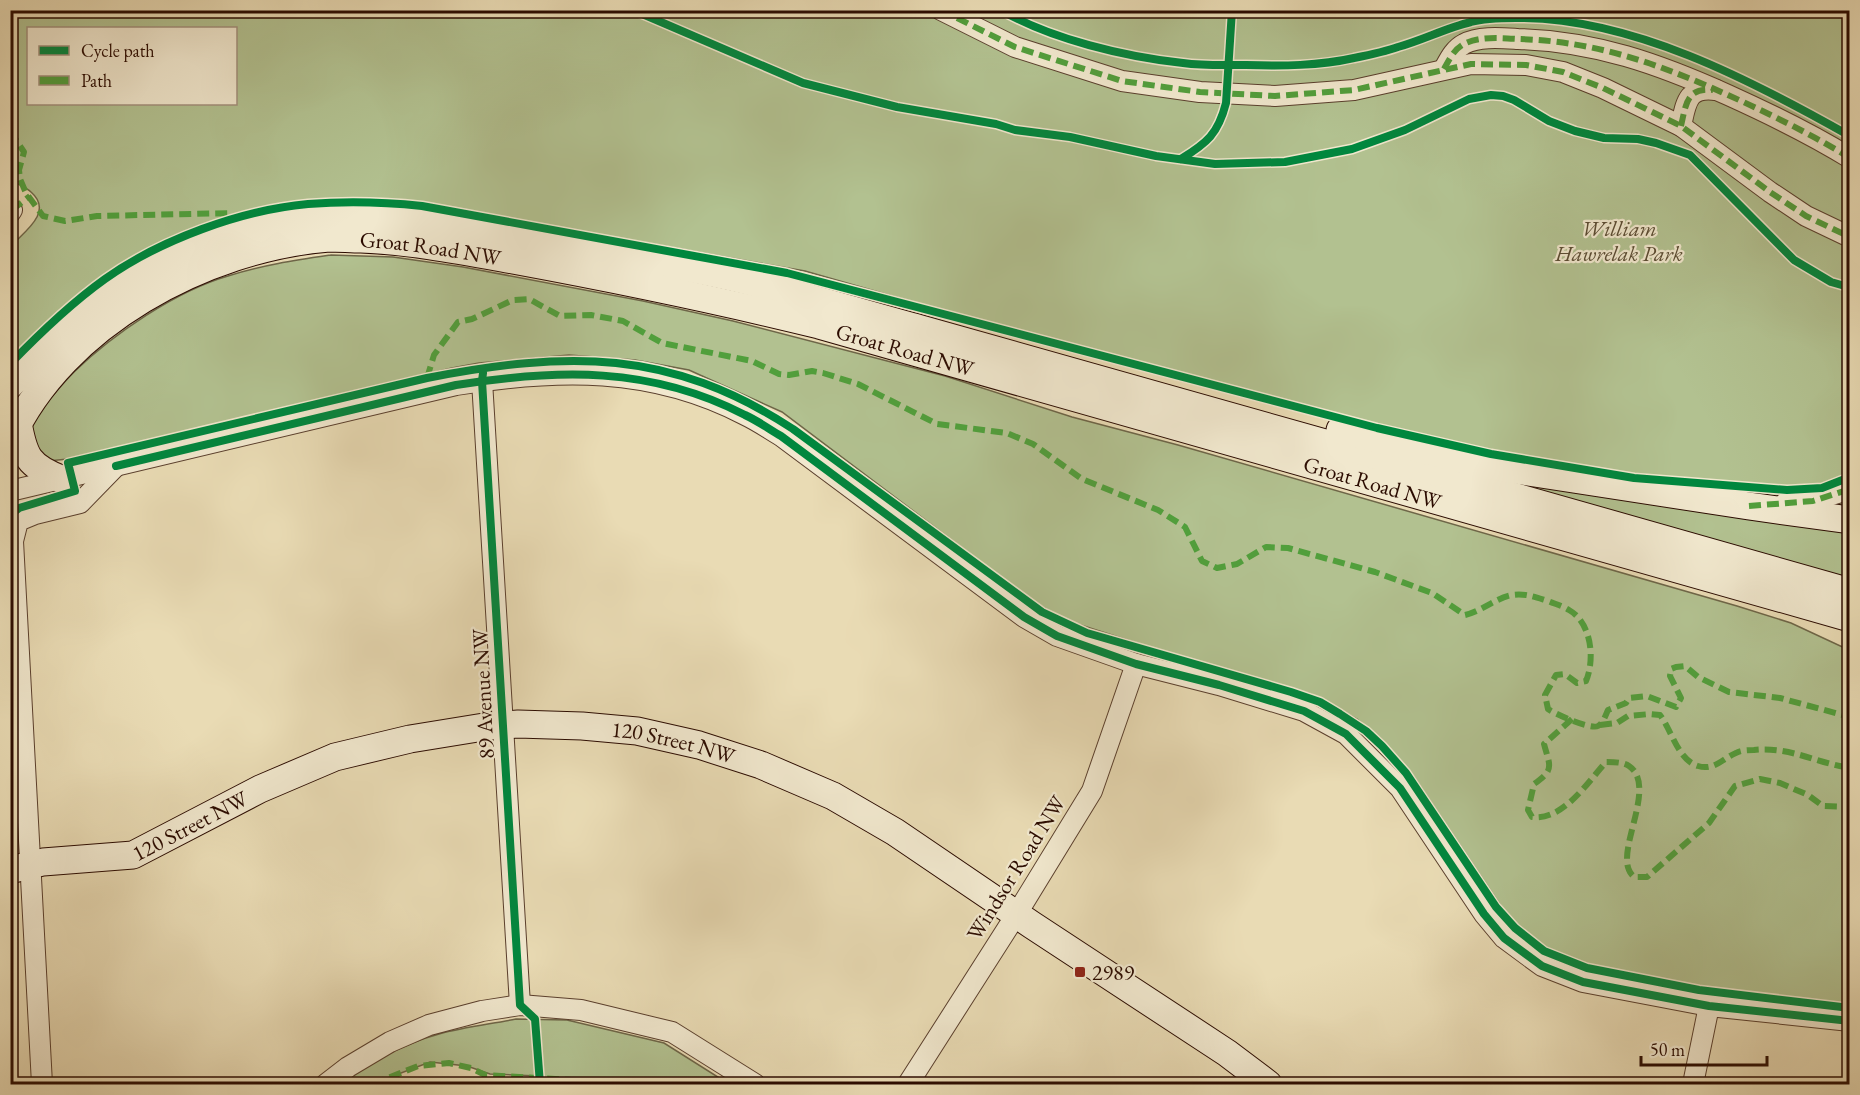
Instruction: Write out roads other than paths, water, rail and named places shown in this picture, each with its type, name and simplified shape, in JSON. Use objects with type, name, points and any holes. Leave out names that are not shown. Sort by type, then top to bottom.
[{"type":"main road","name":"Groat Road NW","points":[[10,385],[66,329],[123,285],[156,265],[209,242],[260,227],[302,220],[341,217],[408,219],[739,279],[1279,429],[1850,592]]},
{"type":"main road","name":"Groat Road NW","points":[[14,432],[45,382],[71,355],[105,325],[137,303],[179,280],[270,248],[330,238],[394,240],[635,282],[819,325],[1850,618]]},
{"type":"main road","points":[[1279,429],[1336,429],[1496,467],[1850,520]]},
{"type":"main road","points":[[14,432],[30,460],[43,472],[61,479]]},
{"type":"main road","points":[[1795,603],[1850,630]]},
{"type":"main road","name":"120 Street NW","points":[[21,867],[133,855],[260,789],[335,758],[410,739],[503,725],[582,726],[637,731],[699,745],[761,765],[833,796],[895,832],[1016,915],[1227,1053],[1265,1083]]},
{"type":"street","points":[[941,10],[1019,49],[1122,81],[1200,92],[1275,96],[1354,90],[1471,64],[1526,65],[1563,72],[1603,88],[1681,126],[1806,216],[1850,237]]},
{"type":"street","points":[[1444,69],[1463,44],[1474,40],[1540,39],[1588,45],[1634,57],[1676,72],[1826,143],[1850,158]]},
{"type":"street","points":[[1681,126],[1686,102],[1691,95],[1702,90],[1719,91]]},
{"type":"street","points":[[10,491],[456,385],[568,373],[651,381],[682,390],[745,415],[780,436],[1024,617],[1058,636],[1136,664],[1219,685],[1304,711],[1346,734],[1400,788],[1484,914],[1504,938],[1542,966],[1583,982],[1708,1006],[1850,1022]]},
{"type":"street","name":"89 Avenue NW","points":[[482,381],[520,1005]]},
{"type":"street","points":[[42,1084],[21,867],[13,541],[18,521],[35,514],[80,503],[116,466]]},
{"type":"street","points":[[1749,506],[1813,501],[1850,489]]},
{"type":"street","name":"Windsor Road NW","points":[[908,1084],[1092,791],[1136,664]]},
{"type":"street","points":[[326,1084],[348,1067],[390,1042],[429,1025],[482,1011],[520,1005],[581,1010],[672,1032],[754,1084]]},
{"type":"street","points":[[1693,1084],[1708,1006]]},
{"type":"place","name":"2989","points":[[1080,972]]},
{"type":"park label","name":"William Hawrelak Park","points":[[1619,240]]}]
